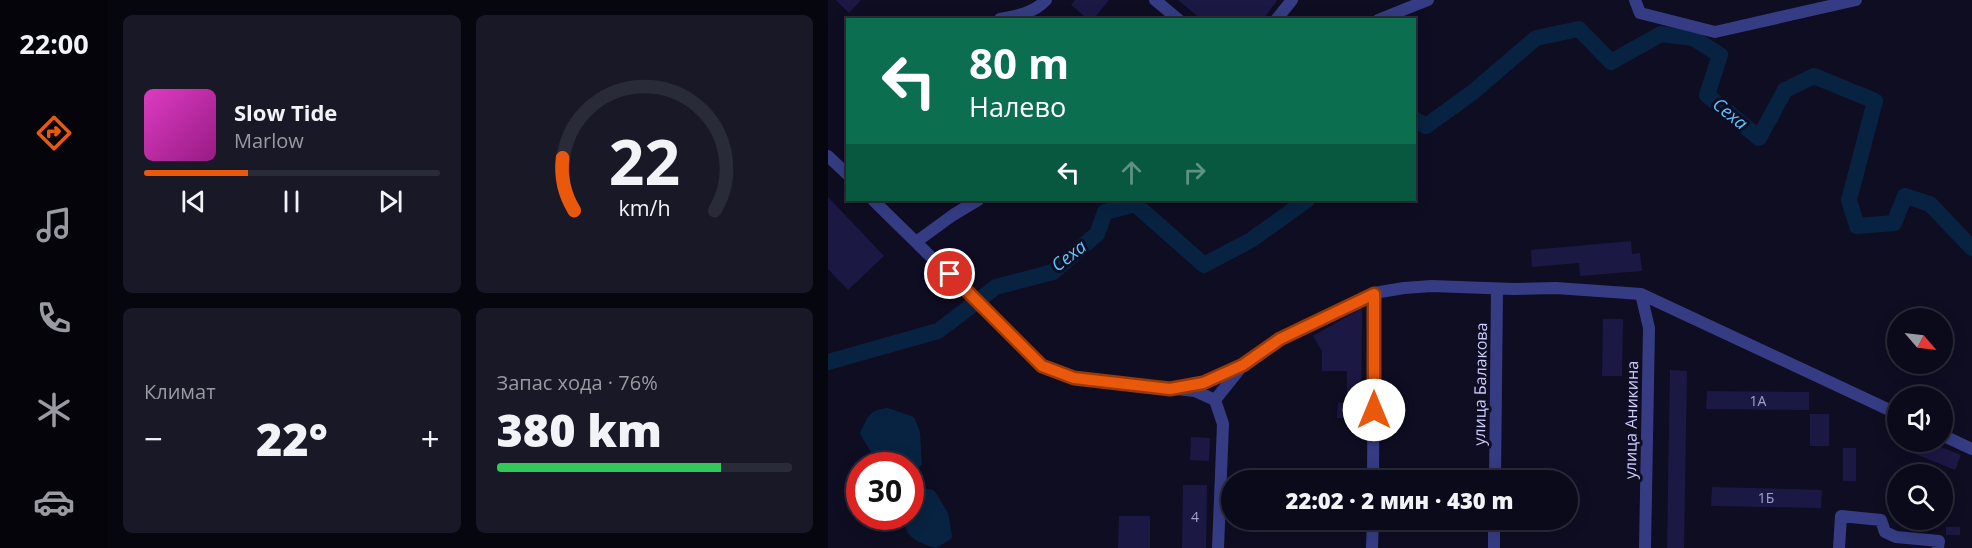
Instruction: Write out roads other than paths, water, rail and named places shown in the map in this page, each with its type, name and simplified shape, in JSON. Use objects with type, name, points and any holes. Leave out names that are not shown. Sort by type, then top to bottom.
[{"type":"street","points":[[1000,18],[1022,15],[1040,6],[1046,0]]},
{"type":"street","points":[[1155,0],[1177,18]]},
{"type":"street","points":[[1278,18],[1292,0]]},
{"type":"street","points":[[1383,18],[1428,0]]},
{"type":"street","points":[[1635,0],[1640,13],[1715,32],[1856,0]]},
{"type":"street","points":[[828,156],[846,173]]},
{"type":"street","points":[[874,201],[1042,366],[1074,378],[1195,391],[1215,400],[1223,424],[1218,548]]},
{"type":"street","points":[[916,242],[952,215],[976,201]]},
{"type":"street","points":[[1170,389],[1203,383],[1243,365],[1280,339],[1374,294],[1404,288],[1432,286],[1556,288],[1641,294],[1887,409]]},
{"type":"street","name":"улица Балакова","points":[[1495,470],[1497,288]]},
{"type":"street","points":[[1373,470],[1374,294]]},
{"type":"street","name":"улица Аникина","points":[[1641,294],[1650,328],[1645,548]]},
{"type":"street","points":[[1215,400],[1243,365]]},
{"type":"street","points":[[1953,440],[1972,449]]},
{"type":"street","points":[[1839,548],[1841,516],[1881,520],[1885,532],[1896,537],[1939,542],[1938,548]]},
{"type":"street","points":[[1372,548],[1373,530]]},
{"type":"street","points":[[1494,530],[1494,548]]},
{"type":"water","points":[[888,408],[914,417],[920,432],[921,452],[871,452],[860,433],[872,413]]},
{"type":"water","points":[[924,489],[934,490],[948,513],[951,539],[936,548],[923,544],[907,530],[924,530]]},
{"type":"waterway","name":"Сеха","points":[[1416,120],[1426,126],[1473,92],[1536,38],[1579,29],[1611,62],[1661,34],[1693,38],[1720,55],[1707,95],[1759,138],[1785,90],[1814,76],[1875,101],[1849,200],[1857,226],[1894,223],[1905,196],[1930,204],[1972,248]]},
{"type":"waterway","name":"Сеха","points":[[828,362],[938,331],[996,287],[1053,272],[1097,234],[1105,212],[1135,204],[1204,265],[1251,240],[1306,201]]}]
